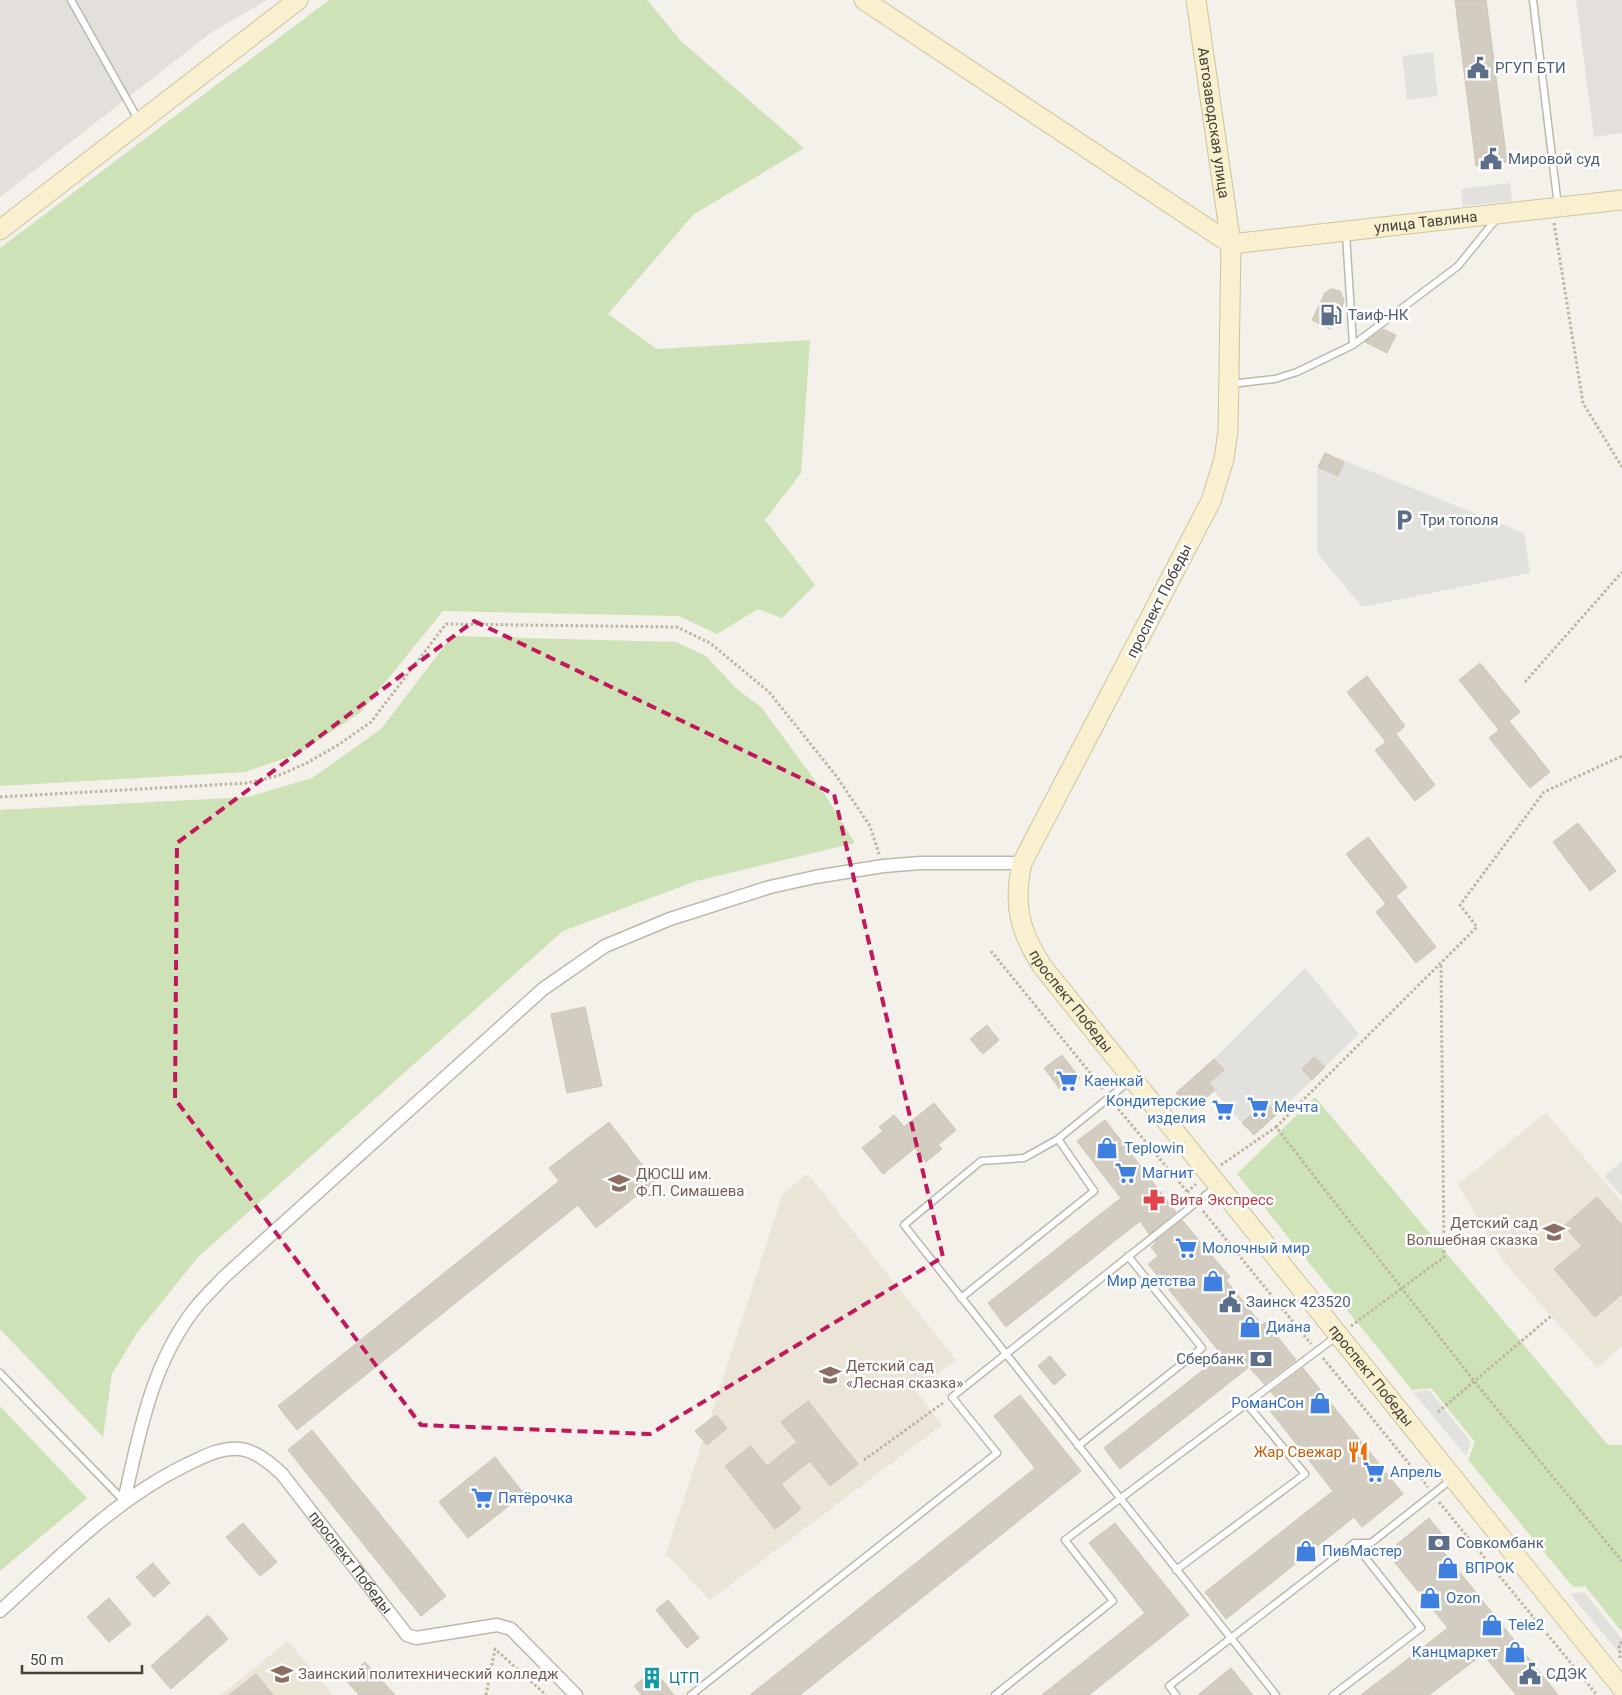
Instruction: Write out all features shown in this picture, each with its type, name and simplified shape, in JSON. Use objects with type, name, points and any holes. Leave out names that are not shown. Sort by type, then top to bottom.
[{"type":"main road","points":[[0,230],[298,0]]},
{"type":"main road","points":[[864,0],[1231,244]]},
{"type":"main road","name":"Автозаводская улица","points":[[1196,0],[1231,244]]},
{"type":"main road","name":"улица Тавлина","points":[[1231,244],[1622,200]]},
{"type":"main road","name":"проспект Победы","points":[[1231,244],[1230,384],[1228,431],[1224,459],[1211,501],[1022,863],[1018,884],[1018,908],[1021,927],[1030,947],[1042,966],[1622,1688]]},
{"type":"street","points":[[0,1611],[124,1500],[146,1404],[173,1344],[193,1310],[224,1278],[543,989],[605,946],[670,919],[770,887],[882,866],[920,862],[1022,863]]},
{"type":"street","name":"проспект Победы","points":[[124,1500],[155,1480],[218,1451],[238,1449],[253,1453],[282,1474],[407,1635],[416,1638],[497,1625],[505,1626],[511,1629],[576,1695]]},
{"type":"lane","points":[[71,0],[140,122]]},
{"type":"lane","points":[[1533,0],[1555,208]]},
{"type":"lane","points":[[1230,384],[1275,378],[1297,372],[1353,345],[1458,266],[1502,214]]},
{"type":"lane","points":[[1346,231],[1353,345]]},
{"type":"lane","points":[[1132,1078],[1058,1139],[1024,1158],[981,1161],[904,1225],[1276,1695]]},
{"type":"lane","points":[[961,1298],[1094,1191],[1058,1139]]},
{"type":"lane","points":[[691,1695],[997,1453],[952,1397],[1196,1202],[1213,1179]]},
{"type":"lane","points":[[1078,1446],[1202,1348],[1128,1256]]},
{"type":"lane","points":[[995,1695],[1113,1601],[1065,1540],[1119,1497],[1338,1335]]},
{"type":"lane","points":[[0,1373],[124,1500]]},
{"type":"lane","points":[[1176,1570],[1304,1474],[1246,1403]]},
{"type":"lane","points":[[1176,1695],[1169,1686],[1230,1638],[1354,1544],[1371,1543],[1453,1478]]},
{"type":"lane","points":[[1333,1695],[1421,1628],[1354,1544]]},
{"type":"path","points":[[1555,208],[1583,403],[1622,467]]},
{"type":"path","points":[[1525,682],[1622,572]]},
{"type":"path","points":[[0,797],[247,783],[277,776],[322,754],[371,722],[446,624],[677,627],[710,644],[769,692],[837,777],[870,826],[882,866]]},
{"type":"path","points":[[1187,1192],[1213,1179],[1276,1127],[1476,927],[1460,905],[1544,792],[1622,756]]},
{"type":"path","points":[[991,951],[1597,1695]]},
{"type":"path","points":[[1338,1335],[1444,1257],[1441,964]]},
{"type":"path","points":[[1276,1127],[1474,1381],[1622,1561]]},
{"type":"path","points":[[1438,1412],[1551,1316]]},
{"type":"path","points":[[864,1460],[952,1397]]},
{"type":"path","points":[[486,1695],[495,1649],[546,1695]]},
{"type":"highlighted area","points":[[474,621],[834,794],[943,1257],[650,1434],[421,1425],[175,1099],[177,843]]},
{"type":"shaded area","points":[[0,0],[267,0],[212,32],[0,197]]},
{"type":"shaded area","points":[[1576,0],[1622,0],[1622,133],[1594,137]]},
{"type":"shaded area","points":[[1433,52],[1438,96],[1407,100],[1402,56]]},
{"type":"shaded area","points":[[1510,183],[1512,201],[1463,206],[1461,189]]},
{"type":"shaded area","name":"Три тополя","points":[[1325,453],[1524,533],[1530,573],[1362,607],[1317,553],[1317,469]]},
{"type":"shaded area","points":[[1305,968],[1359,1034],[1325,1067],[1314,1057],[1302,1069],[1312,1080],[1277,1114],[1265,1101],[1242,1123],[1208,1084],[1224,1070],[1214,1059]]},
{"type":"shaded area","name":"Детский сад Волшебная сказка","points":[[1546,1113],[1622,1202],[1622,1346],[1597,1368],[1503,1261],[1458,1184]]},
{"type":"shaded area","points":[[1622,1161],[1622,1197],[1604,1176]]},
{"type":"shaded area","name":"Детский сад «Лесная сказка»","points":[[808,1174],[956,1360],[916,1391],[942,1425],[710,1600],[666,1554],[783,1193]]},
{"type":"shaded area","points":[[1429,1390],[1471,1442],[1466,1456],[1413,1392]]},
{"type":"shaded area","points":[[1584,1592],[1622,1639],[1622,1656],[1570,1594]]},
{"type":"shaded area","name":"Заинский политехнический колледж","points":[[288,1641],[333,1695],[221,1695]]},
{"type":"green space","points":[[329,0],[647,0],[681,41],[804,148],[693,215],[608,314],[657,349],[810,340],[801,473],[765,520],[815,585],[782,618],[758,609],[717,634],[679,616],[443,611],[361,712],[298,754],[245,772],[0,786],[0,248]]},
{"type":"green space","points":[[452,636],[676,642],[706,656],[737,689],[761,707],[822,790],[855,843],[696,881],[563,931],[198,1257],[137,1333],[112,1374],[103,1437],[0,1329],[0,810],[248,797],[312,778],[381,729]]},
{"type":"green space","points":[[1315,1097],[1608,1445],[1622,1445],[1622,1632],[1585,1586],[1573,1587],[1468,1460],[1475,1442],[1431,1388],[1412,1390],[1237,1174]]},
{"type":"green space","points":[[0,1406],[87,1498],[0,1571]]},
{"type":"building","points":[[1455,0],[1486,0],[1507,162],[1476,166]]},
{"type":"building","points":[[1331,289],[1340,291],[1344,300],[1338,322],[1334,320],[1330,329],[1312,320],[1325,293]]},
{"type":"building","points":[[1383,329],[1396,335],[1387,353],[1365,342]]},
{"type":"building","points":[[1325,453],[1344,462],[1338,476],[1318,467]]},
{"type":"building","points":[[1480,663],[1520,712],[1509,721],[1550,772],[1530,788],[1489,738],[1499,730],[1459,680]]},
{"type":"building","points":[[1367,676],[1405,726],[1396,734],[1435,785],[1415,801],[1375,750],[1386,742],[1347,692]]},
{"type":"building","points":[[1578,823],[1616,871],[1590,891],[1553,842]]},
{"type":"building","points":[[1368,837],[1407,887],[1396,896],[1436,947],[1416,963],[1376,912],[1386,904],[1346,854]]},
{"type":"building","points":[[585,1007],[602,1086],[567,1093],[551,1014]]},
{"type":"building","points":[[987,1025],[999,1040],[983,1054],[970,1039]]},
{"type":"building","points":[[1062,1055],[1080,1078],[1062,1092],[1044,1068]]},
{"type":"building","points":[[1314,1057],[1325,1067],[1312,1080],[1302,1069]]},
{"type":"building","points":[[1214,1059],[1224,1070],[1209,1083],[1215,1090],[1192,1110],[1176,1093]]},
{"type":"building","points":[[1265,1101],[1277,1114],[1254,1135],[1242,1123]]},
{"type":"building","points":[[934,1103],[956,1130],[938,1145],[942,1149],[926,1162],[915,1148],[883,1174],[862,1148],[883,1131],[879,1127],[894,1115],[904,1127]]},
{"type":"building","points":[[1105,1120],[1176,1212],[1149,1234],[1140,1221],[1006,1327],[988,1303],[1121,1198],[1077,1141]]},
{"type":"building","points":[[609,1122],[655,1181],[596,1228],[578,1205],[297,1430],[278,1406],[559,1181],[549,1168]]},
{"type":"building","points":[[1597,1197],[1622,1225],[1622,1294],[1595,1317],[1554,1269],[1582,1246],[1564,1226]]},
{"type":"building","points":[[1182,1220],[1230,1277],[1226,1280],[1262,1325],[1266,1322],[1296,1360],[1264,1384],[1249,1367],[1120,1469],[1104,1448],[1222,1355],[1148,1264],[1158,1256],[1151,1247]]},
{"type":"building","points":[[1050,1356],[1066,1375],[1054,1385],[1038,1366]]},
{"type":"building","points":[[1303,1368],[1403,1494],[1362,1527],[1354,1517],[1226,1619],[1205,1592],[1333,1491],[1268,1408],[1278,1400],[1271,1392]]},
{"type":"building","points":[[1020,1395],[1081,1471],[800,1695],[750,1695],[1035,1468],[994,1416]]},
{"type":"building","points":[[808,1401],[858,1464],[830,1486],[810,1461],[781,1484],[801,1509],[775,1529],[725,1466],[751,1446],[767,1466],[797,1442],[781,1422]]},
{"type":"building","points":[[716,1415],[727,1428],[707,1445],[695,1431]]},
{"type":"building","points":[[312,1430],[446,1596],[421,1616],[288,1450]]},
{"type":"building","points":[[495,1457],[524,1494],[468,1538],[439,1502]]},
{"type":"building","points":[[1429,1518],[1450,1544],[1442,1550],[1558,1695],[1516,1695],[1483,1654],[1429,1695],[1361,1695],[1448,1628],[1391,1558],[1400,1550],[1396,1545]]},
{"type":"building","points":[[243,1523],[277,1562],[260,1576],[226,1537]]},
{"type":"building","points":[[1115,1523],[1189,1615],[1089,1695],[1042,1695],[1145,1613],[1089,1543]]},
{"type":"building","points":[[153,1563],[170,1583],[154,1597],[136,1577]]},
{"type":"building","points":[[109,1598],[131,1624],[109,1642],[87,1617]]},
{"type":"building","points":[[668,1600],[699,1638],[687,1648],[656,1610]]},
{"type":"building","points":[[208,1615],[228,1639],[171,1689],[151,1666]]},
{"type":"building","points":[[365,1662],[395,1695],[359,1695],[345,1679]]},
{"type":"building","points":[[1231,1668],[1253,1695],[1198,1695]]},
{"type":"building","name":"ЦТП","points":[[654,1670],[674,1695],[642,1695],[634,1686]]},
{"type":"building","points":[[256,1674],[273,1695],[229,1695]]},
{"type":"place","name":"РГУП БТИ","points":[[1478,68]]},
{"type":"place","name":"Мировой суд","points":[[1491,159]]},
{"type":"place","name":"Таиф-НК","points":[[1331,315]]},
{"type":"place","name":"Три тополя","points":[[1404,520]]},
{"type":"place","name":"Каенкай","points":[[1067,1081]]},
{"type":"place","name":"Мечта","points":[[1258,1107]]},
{"type":"place","name":"Кондитерские изделия","points":[[1223,1110]]},
{"type":"place","name":"Teplowin","points":[[1107,1148]]},
{"type":"place","name":"Магнит","points":[[1126,1173]]},
{"type":"place","name":"ДЮСШ им. Ф.П. Симашева","points":[[619,1183]]},
{"type":"place","name":"Вита Экспресс","points":[[1154,1200]]},
{"type":"place","name":"Детский сад Волшебная сказка","points":[[1554,1232]]},
{"type":"place","name":"Молочный мир","points":[[1186,1248]]},
{"type":"place","name":"Мир детства","points":[[1213,1281]]},
{"type":"place","name":"Заинск 423520","points":[[1230,1302]]},
{"type":"place","name":"Диана","points":[[1250,1327]]},
{"type":"place","name":"Сбербанк","points":[[1261,1359]]},
{"type":"place","name":"Детский сад «Лесная сказка»","points":[[830,1375]]},
{"type":"place","name":"РоманСон","points":[[1320,1403]]},
{"type":"place","name":"Жар Свежар","points":[[1358,1452]]},
{"type":"place","name":"Апрель","points":[[1374,1472]]},
{"type":"place","name":"Пятёрочка","points":[[482,1498]]},
{"type":"place","name":"Совкомбанк","points":[[1439,1543]]},
{"type":"place","name":"ПивМастер","points":[[1306,1551]]},
{"type":"place","name":"ВПРОК","points":[[1448,1568]]},
{"type":"place","name":"Ozon","points":[[1430,1598]]},
{"type":"place","name":"Tele2","points":[[1492,1625]]},
{"type":"place","name":"Канцмаркет","points":[[1515,1652]]},
{"type":"place","name":"Заинский политехнический колледж","points":[[282,1674]]},
{"type":"place","name":"СДЭК","points":[[1530,1674]]},
{"type":"place","name":"ЦТП","points":[[652,1678]]}]
